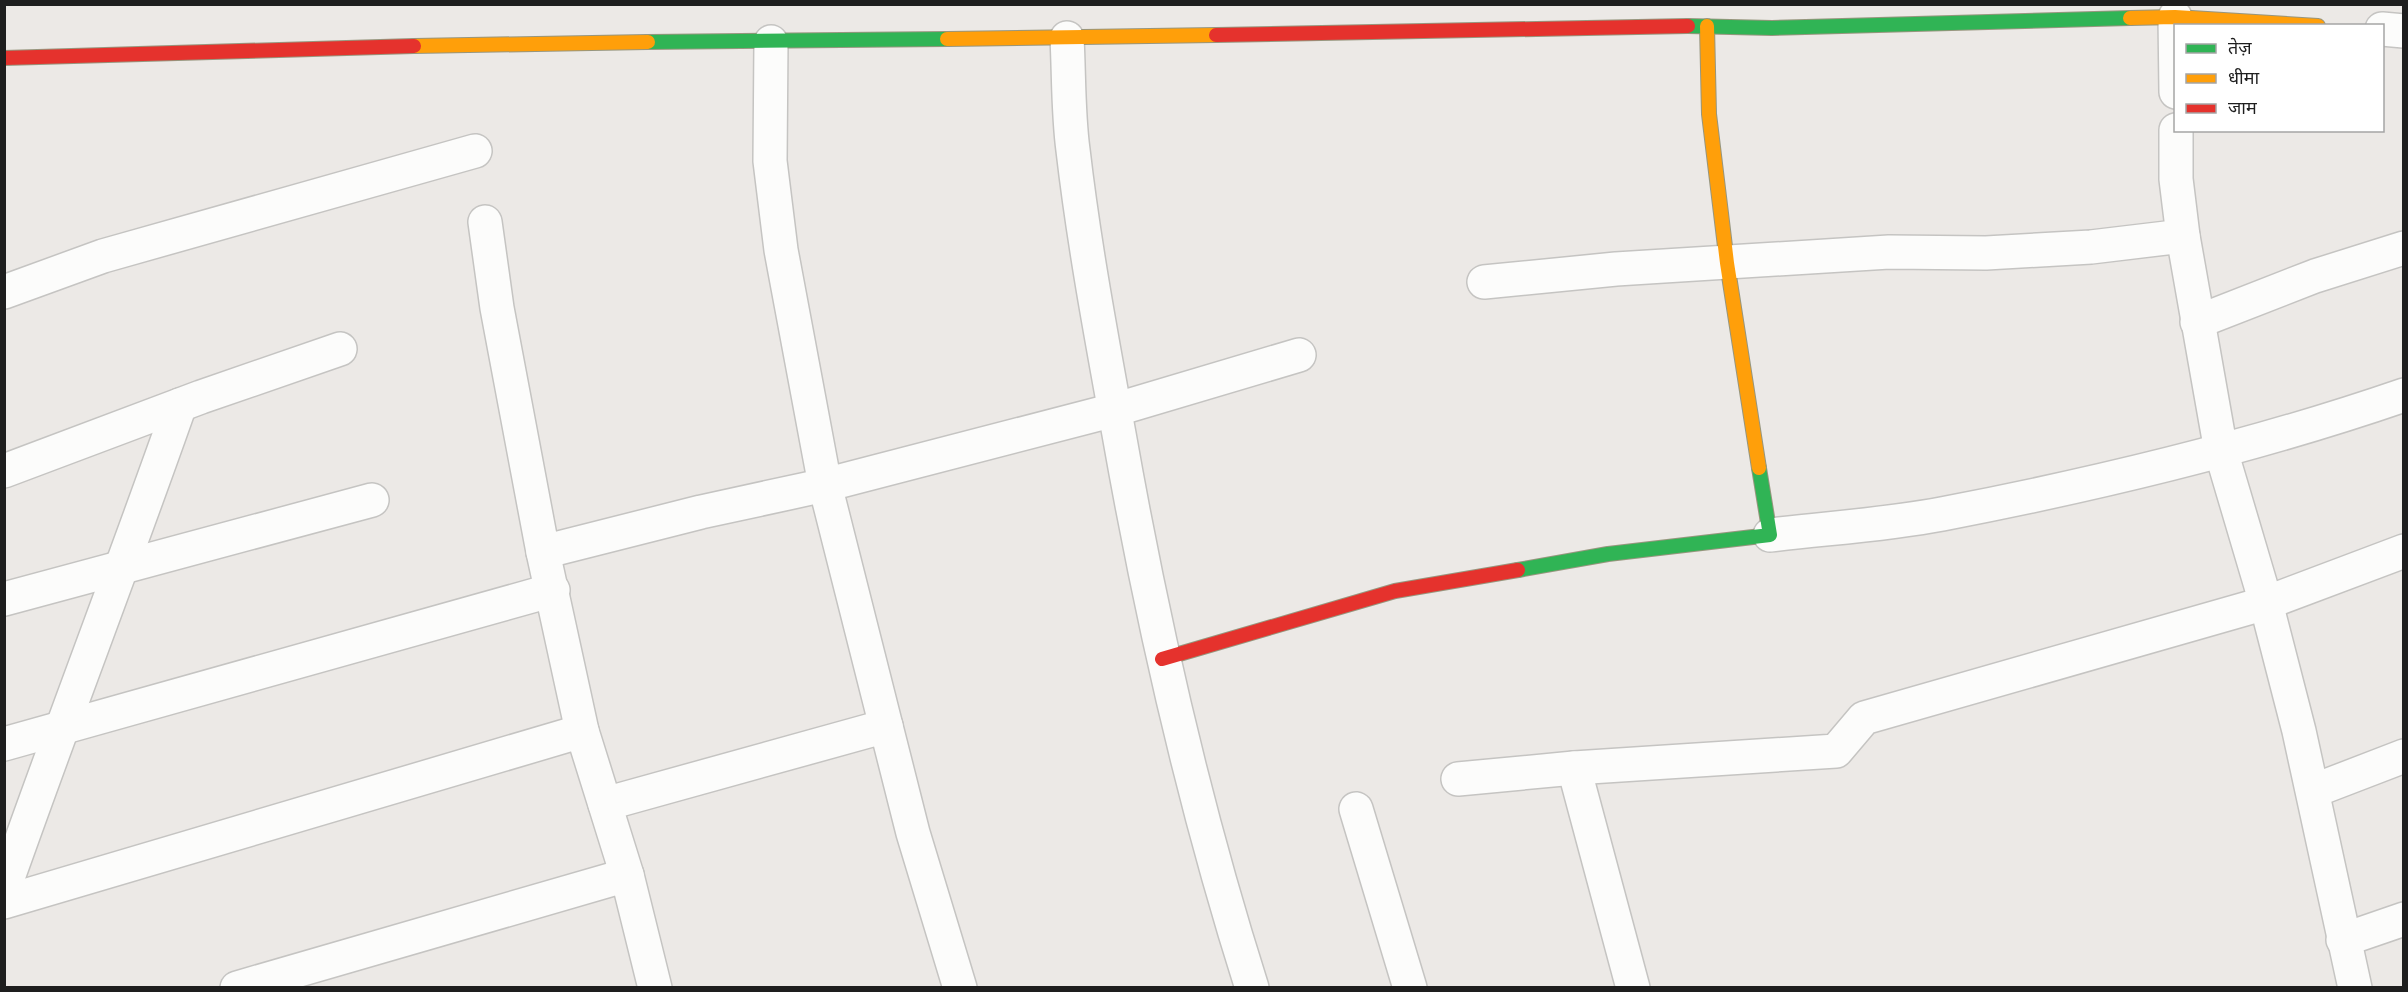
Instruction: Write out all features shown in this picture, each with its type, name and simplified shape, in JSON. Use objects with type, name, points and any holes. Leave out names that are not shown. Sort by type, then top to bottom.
[{"type":"street","points":[[2175,17],[2175,24]]},
{"type":"street","points":[[4,58],[465,45],[1067,38],[1707,26],[1772,28],[2175,17],[2286,24]]},
{"type":"street","points":[[1707,26],[1709,114],[1727,263],[1770,535]]},
{"type":"street","points":[[2384,29],[2403,31]]},
{"type":"street","points":[[1067,38],[1072,148],[1114,410],[1162,659],[1210,853],[1252,987]]},
{"type":"street","points":[[771,42],[770,161],[781,250],[825,484],[913,833],[960,987]]},
{"type":"street","points":[[2176,132],[2176,178],[2183,236],[2221,451],[2266,603],[2313,791],[2343,940],[2355,987]]},
{"type":"street","points":[[4,292],[103,256],[475,151]]},
{"type":"street","points":[[485,222],[497,308],[543,552],[582,731],[627,875],[655,987]]},
{"type":"street","points":[[1484,282],[1616,269],[1889,252],[1986,253],[2080,248],[2183,236]]},
{"type":"street","points":[[2197,322],[2315,276],[2403,248]]},
{"type":"street","points":[[4,471],[180,405],[340,349]]},
{"type":"street","points":[[543,552],[701,512],[825,484],[1114,410],[1299,355]]},
{"type":"street","points":[[1162,659],[1395,591],[1608,555],[1940,514],[2137,474],[2221,451],[2403,395]]},
{"type":"street","points":[[4,889],[60,728],[123,567],[180,405]]},
{"type":"street","points":[[4,599],[372,500]]},
{"type":"street","points":[[1458,779],[1574,768],[1836,751],[1864,718],[2266,603],[2403,551]]},
{"type":"street","points":[[4,744],[553,590]]},
{"type":"street","points":[[604,804],[886,726]]},
{"type":"street","points":[[4,902],[582,731]]},
{"type":"street","points":[[2313,791],[2403,756]]},
{"type":"street","points":[[1574,768],[1633,987]]},
{"type":"street","points":[[1356,809],[1410,987]]},
{"type":"street","points":[[237,987],[627,875]]},
{"type":"street","points":[[2343,940],[2403,920]]},
{"type":"traffic: fast","points":[[1688,26],[1772,28],[2130,18]]},
{"type":"traffic: fast","points":[[648,42],[947,39]]},
{"type":"traffic: fast","points":[[1518,570],[1608,554],[1770,535],[1759,468]]},
{"type":"traffic: slow","points":[[2130,18],[2175,17],[2286,24]]},
{"type":"traffic: slow","points":[[1707,26],[1709,114],[1727,263],[1759,468]]},
{"type":"traffic: slow","points":[[947,39],[1216,35]]},
{"type":"traffic: slow","points":[[414,46],[648,42]]},
{"type":"traffic: jam","points":[[1216,35],[1688,26]]},
{"type":"traffic: jam","points":[[4,58],[414,46]]},
{"type":"traffic: jam","points":[[1162,659],[1395,591],[1518,570]]}]
